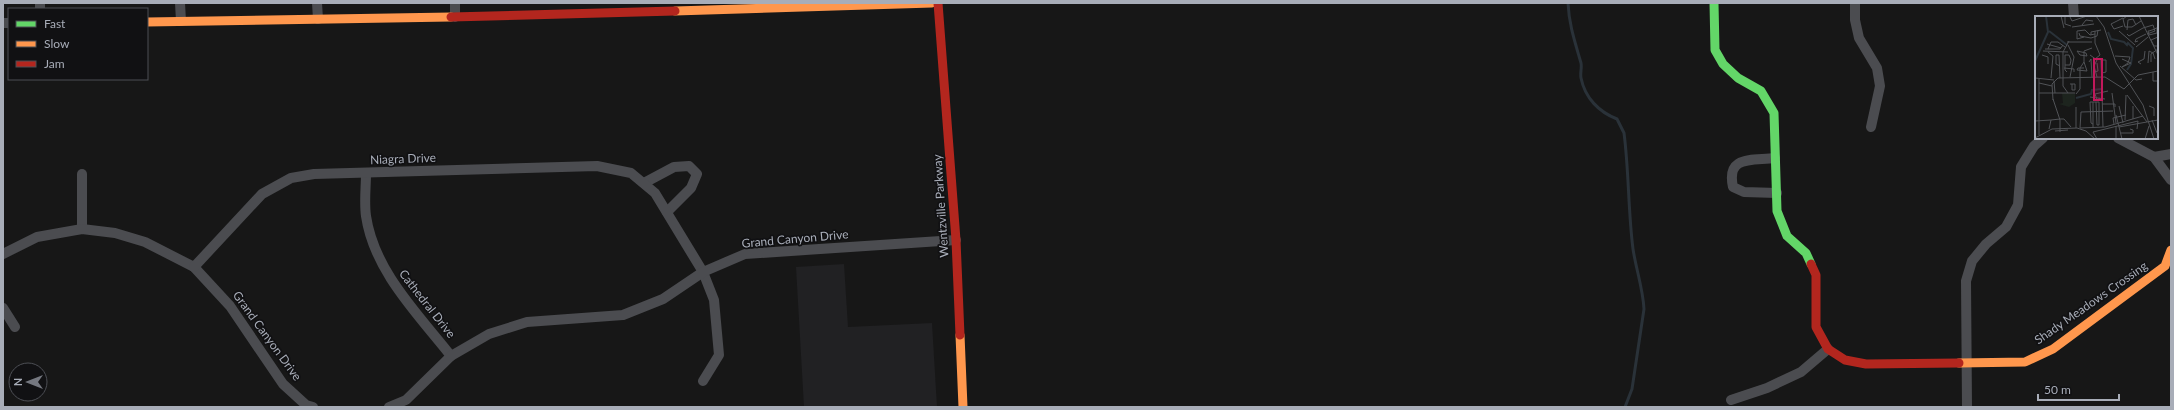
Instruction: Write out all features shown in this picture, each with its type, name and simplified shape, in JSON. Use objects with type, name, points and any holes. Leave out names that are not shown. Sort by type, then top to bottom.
[{"type":"street","points":[[180,3],[181,21]]},
{"type":"street","points":[[318,3],[318,19]]},
{"type":"street","points":[[455,3],[455,17]]},
{"type":"street","points":[[148,22],[455,17],[603,7],[932,3]]},
{"type":"street","name":"Wentzville Parkway","points":[[938,3],[956,240],[963,407]]},
{"type":"street","points":[[1714,3],[1715,50],[1723,64],[1738,78],[1761,91],[1774,113],[1777,211],[1787,236],[1806,253],[1816,275],[1816,327],[1828,349],[1801,372],[1767,388],[1731,400]]},
{"type":"street","points":[[1855,3],[1855,20],[1859,38],[1877,68],[1880,86],[1871,127]]},
{"type":"street","points":[[2073,3],[2074,16]]},
{"type":"street","points":[[1967,407],[1966,281],[1972,261],[1986,244],[2006,226],[2018,205],[2021,167],[2034,146],[2043,139]]},
{"type":"street","points":[[2120,139],[2154,157],[2171,180]]},
{"type":"street","points":[[2154,157],[2171,154]]},
{"type":"street","points":[[1775,158],[1740,162],[1733,168],[1731,176],[1734,187],[1744,192],[1777,193]]},
{"type":"street","name":"Niagra Drive","points":[[194,267],[262,194],[291,178],[314,174],[597,166],[631,173],[655,193],[703,272],[714,300],[719,354],[703,381]]},
{"type":"street","points":[[644,183],[674,167],[689,166],[697,174],[691,188],[667,212]]},
{"type":"street","name":"Cathedral Drive","points":[[366,173],[366,216],[375,248],[390,278],[452,356]]},
{"type":"street","points":[[82,174],[82,229]]},
{"type":"street","name":"Grand Canyon Drive","points":[[3,254],[37,237],[82,229],[115,233],[145,242],[194,267],[230,306],[283,384],[306,405],[314,407]]},
{"type":"street","name":"Grand Canyon Drive","points":[[390,407],[406,400],[452,356],[489,334],[527,322],[623,315],[663,299],[703,272],[745,254],[956,240]]},
{"type":"street","name":"Shady Meadows Crossing","points":[[1828,349],[1845,360],[1866,364],[2025,362],[2041,356],[2164,266],[2171,250]]},
{"type":"street","points":[[3,308],[15,327]]},
{"type":"shaded area","points":[[844,264],[848,327],[932,323],[937,407],[804,407],[796,267]]},
{"type":"waterway","points":[[1568,3],[1571,26],[1581,63],[1581,78],[1586,92],[1589,98],[1599,108],[1617,119],[1624,133],[1633,249],[1644,309],[1632,389],[1625,407]]},
{"type":"traffic: fast","points":[[1714,3],[1715,50],[1723,64],[1738,78],[1761,91],[1774,113],[1777,211],[1787,236],[1806,253],[1811,264]]},
{"type":"traffic: slow","points":[[675,11],[932,3]]},
{"type":"traffic: slow","points":[[148,22],[451,17]]},
{"type":"traffic: slow","points":[[1959,363],[2025,362],[2053,349],[2165,266],[2171,250]]},
{"type":"traffic: slow","points":[[960,335],[963,407]]},
{"type":"traffic: jam","points":[[938,3],[956,240],[960,335]]},
{"type":"traffic: jam","points":[[451,17],[675,11]]},
{"type":"traffic: jam","points":[[1811,264],[1816,275],[1816,327],[1828,349],[1845,360],[1866,364],[1959,363]]}]
